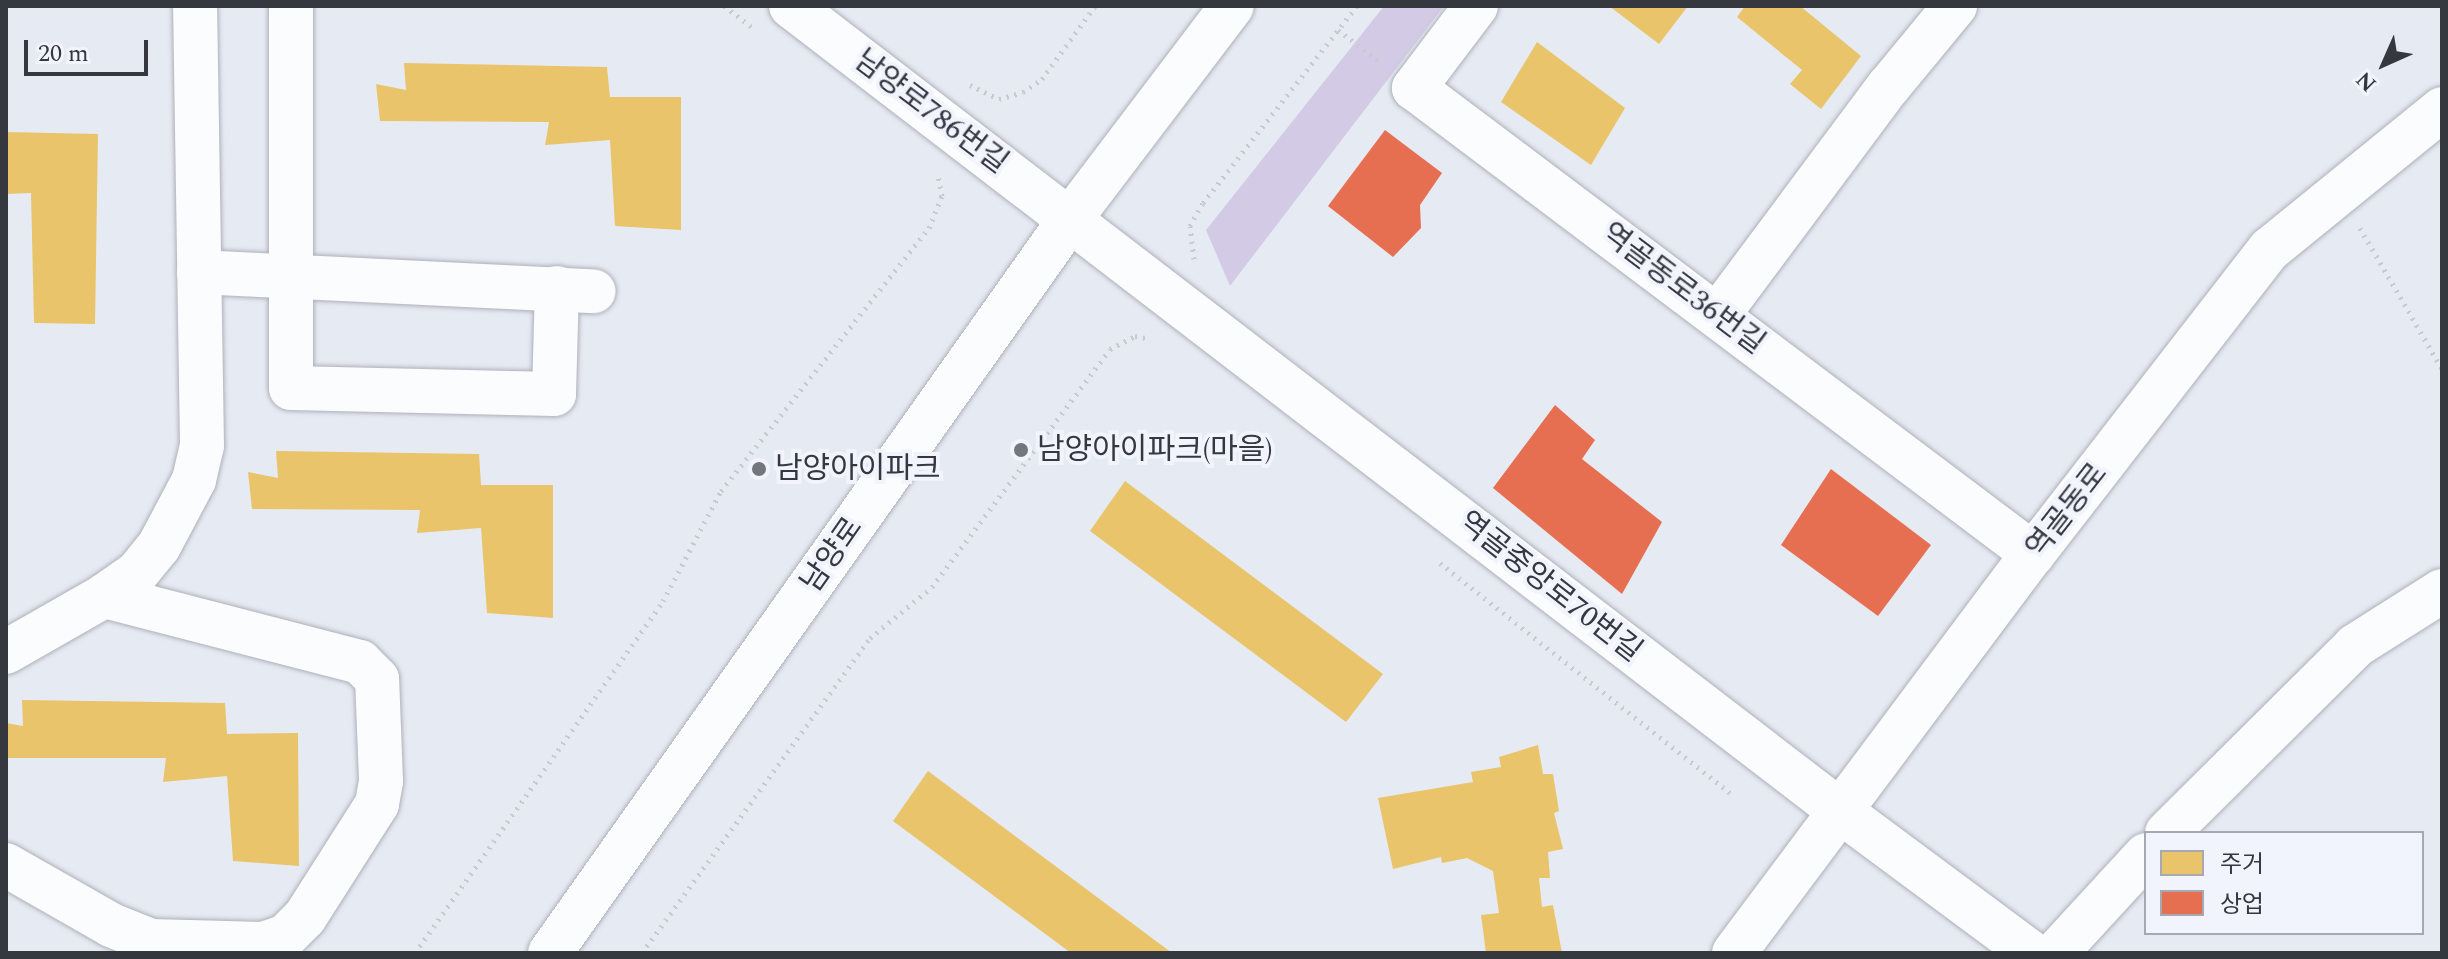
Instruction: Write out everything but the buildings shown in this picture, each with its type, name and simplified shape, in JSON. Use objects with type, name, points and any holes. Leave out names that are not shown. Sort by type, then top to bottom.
[{"type":"street","points":[[6,652],[104,596],[137,573],[159,546],[194,480],[202,446],[195,6]]},
{"type":"street","points":[[199,272],[288,278],[575,290],[554,394],[291,388],[288,278],[291,6]]},
{"type":"street","name":"남양로","points":[[550,953],[1071,218],[1232,6]]},
{"type":"street","points":[[1414,88],[1476,6]]},
{"type":"street","points":[[1718,315],[1889,86],[1955,6]]},
{"type":"street","name":"남양로786번길","points":[[776,20],[1071,218]]},
{"type":"street","name":"역골동로36번길","points":[[1414,88],[2033,554]]},
{"type":"street","name":"역골동로","points":[[1734,953],[2033,554],[2270,249],[2442,109]]},
{"type":"street","name":"역골중앙로70번길","points":[[1071,218],[1840,811],[2031,953]]},
{"type":"street","points":[[2169,831],[2355,646],[2442,591]]},
{"type":"street","points":[[6,865],[111,925],[151,941],[263,944],[286,936],[305,917],[377,804],[381,781],[377,679],[360,662],[104,596]]},
{"type":"street","points":[[2056,953],[2144,857]]},
{"type":"path","points":[[724,6],[776,20]]},
{"type":"path","points":[[961,78],[999,99],[1023,92],[1042,79],[1095,6]]},
{"type":"path","points":[[1194,260],[1190,226],[1203,203],[1357,6]]},
{"type":"path","points":[[1338,30],[1414,88]]},
{"type":"path","points":[[415,953],[663,601],[721,491],[929,228],[942,196],[938,175],[931,167]]},
{"type":"path","points":[[2339,192],[2442,369]]},
{"type":"path","points":[[642,953],[870,638],[932,587],[1110,349],[1135,336],[1159,340]]},
{"type":"path","points":[[1432,557],[1730,793]]},
{"type":"shaded area","points":[[1384,6],[1444,6],[1230,286],[1206,230]]},
{"type":"place","name":"남양아이파크(마을)","points":[[1021,450]]},
{"type":"place","name":"남양아이파크","points":[[759,469]]}]
